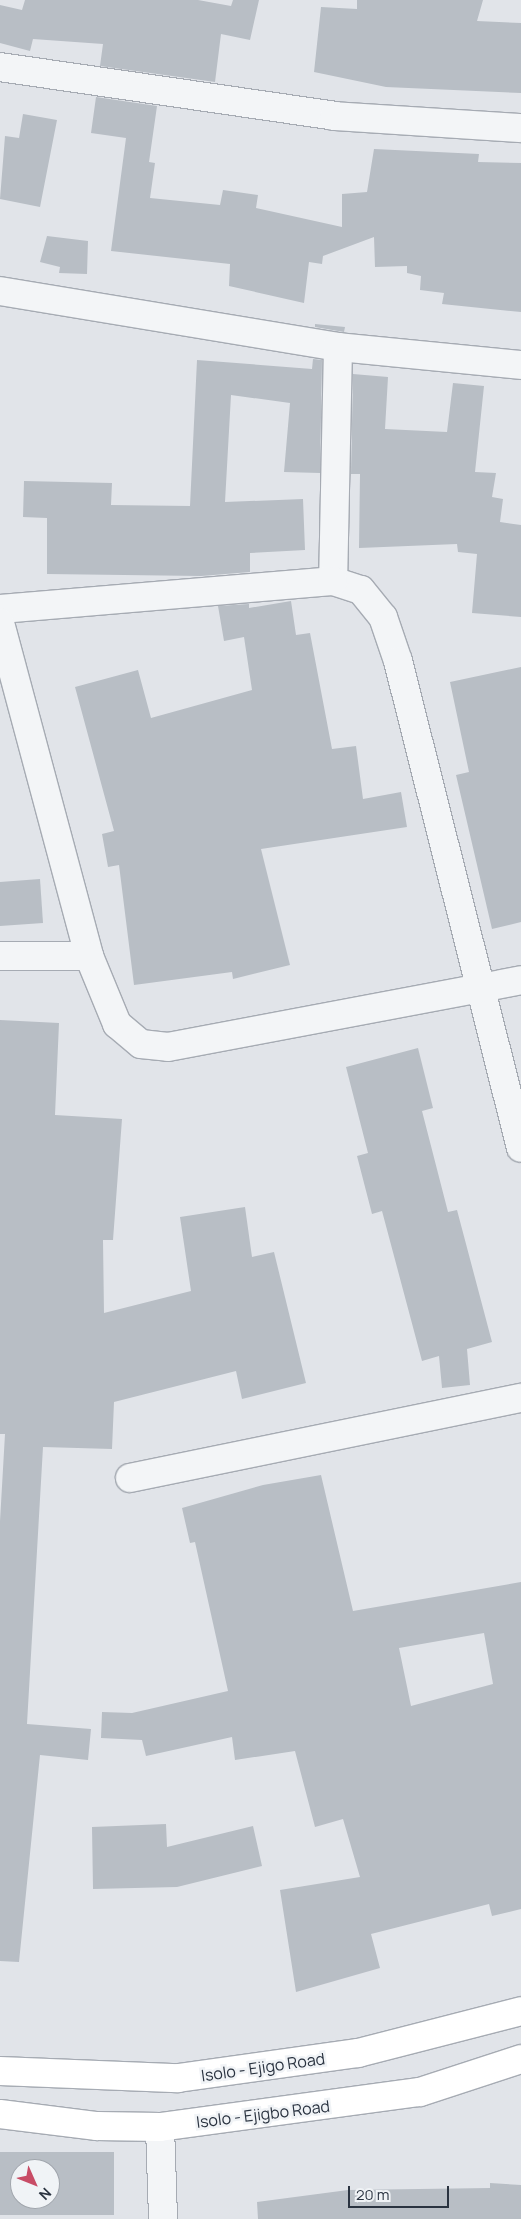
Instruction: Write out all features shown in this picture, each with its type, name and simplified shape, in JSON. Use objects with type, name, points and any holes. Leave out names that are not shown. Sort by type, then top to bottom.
[{"type":"main road","name":"Isolo - Ejigo Road","points":[[0,2071],[178,2078],[358,2053],[521,2011]]},
{"type":"main road","name":"Isolo - Ejigbo Road","points":[[0,2114],[98,2126],[160,2127],[420,2092],[521,2059]]},
{"type":"street","points":[[0,67],[334,116],[521,128]]},
{"type":"street","points":[[0,291],[338,347],[521,365]]},
{"type":"street","points":[[333,581],[338,347]]},
{"type":"street","points":[[0,609],[333,581],[361,590],[383,617],[521,1148]]},
{"type":"street","points":[[0,623],[88,956],[117,1024],[141,1044],[168,1047],[521,980]]},
{"type":"street","points":[[0,956],[88,956]]},
{"type":"street","points":[[130,1478],[521,1398]]},
{"type":"street","points":[[160,2127],[163,2219]]},
{"type":"building","points":[[25,0],[198,0],[231,6],[233,0],[259,0],[250,40],[221,34],[215,82],[100,66],[103,44],[33,39],[30,51],[0,43],[0,5],[22,10]]},
{"type":"building","points":[[357,0],[483,0],[477,21],[521,23],[521,93],[386,87],[314,72],[321,7],[357,9]]},
{"type":"building","points":[[96,97],[157,106],[149,162],[155,163],[150,198],[220,205],[223,190],[258,195],[256,208],[342,227],[342,194],[367,192],[374,149],[479,154],[478,162],[521,163],[521,312],[442,304],[444,293],[420,290],[421,276],[407,273],[407,266],[375,267],[374,237],[323,256],[322,264],[309,262],[304,303],[229,286],[230,264],[111,251],[126,138],[91,133]]},
{"type":"building","points":[[23,114],[57,120],[40,207],[0,199],[5,136],[19,138]]},
{"type":"building","points":[[47,236],[88,241],[87,274],[59,273],[60,267],[40,262]]},
{"type":"building","points":[[315,324],[345,327],[344,332],[315,327]]},
{"type":"building","points":[[313,359],[322,360],[320,473],[284,472],[290,403],[231,395],[225,502],[303,499],[305,550],[250,553],[250,572],[201,576],[47,574],[47,518],[23,517],[24,481],[112,483],[111,505],[190,506],[197,360],[312,369]]},
{"type":"building","points":[[353,374],[388,377],[385,429],[447,432],[453,383],[484,386],[475,472],[496,473],[492,497],[503,499],[500,522],[521,525],[521,617],[472,613],[477,554],[458,552],[457,544],[359,548],[360,474],[351,474]]},
{"type":"building","points":[[291,601],[296,635],[310,633],[332,749],[356,746],[363,799],[401,792],[407,827],[261,849],[290,965],[233,979],[232,972],[134,985],[119,865],[108,867],[102,834],[114,831],[75,687],[138,670],[151,718],[252,690],[244,637],[224,641],[218,606],[249,604],[249,608]]},
{"type":"building","points":[[521,667],[521,922],[492,929],[456,775],[469,772],[450,682]]},
{"type":"building","points":[[40,879],[43,923],[0,926],[0,882]]},
{"type":"building","points":[[0,1020],[59,1023],[55,1115],[122,1119],[113,1240],[103,1240],[104,1313],[191,1291],[180,1217],[245,1207],[252,1257],[274,1252],[306,1383],[242,1399],[236,1371],[114,1402],[112,1449],[43,1447],[27,1724],[91,1729],[88,1760],[40,1755],[19,1962],[0,1961],[0,1521],[5,1434],[0,1434]]},
{"type":"building","points":[[418,1048],[433,1108],[422,1111],[448,1212],[457,1210],[492,1342],[467,1349],[470,1385],[442,1388],[439,1356],[422,1361],[382,1211],[372,1214],[357,1156],[368,1153],[346,1067]]},
{"type":"building","points":[[321,1475],[353,1611],[521,1582],[521,1909],[492,1916],[489,1904],[371,1934],[380,1968],[296,1992],[280,1890],[360,1877],[343,1819],[315,1827],[295,1751],[235,1760],[232,1737],[146,1756],[142,1740],[101,1738],[102,1712],[132,1713],[228,1691],[195,1542],[190,1543],[182,1508],[263,1485]],"holes":[[[484,1633],[493,1684],[411,1706],[399,1648]]]},
{"type":"building","points":[[166,1824],[167,1847],[253,1826],[262,1866],[177,1887],[93,1889],[92,1827]]},
{"type":"building","points":[[0,2152],[114,2152],[114,2215],[0,2215]]},
{"type":"building","points":[[490,2183],[521,2185],[521,2219],[258,2219],[257,2202],[348,2190],[490,2188]]}]
